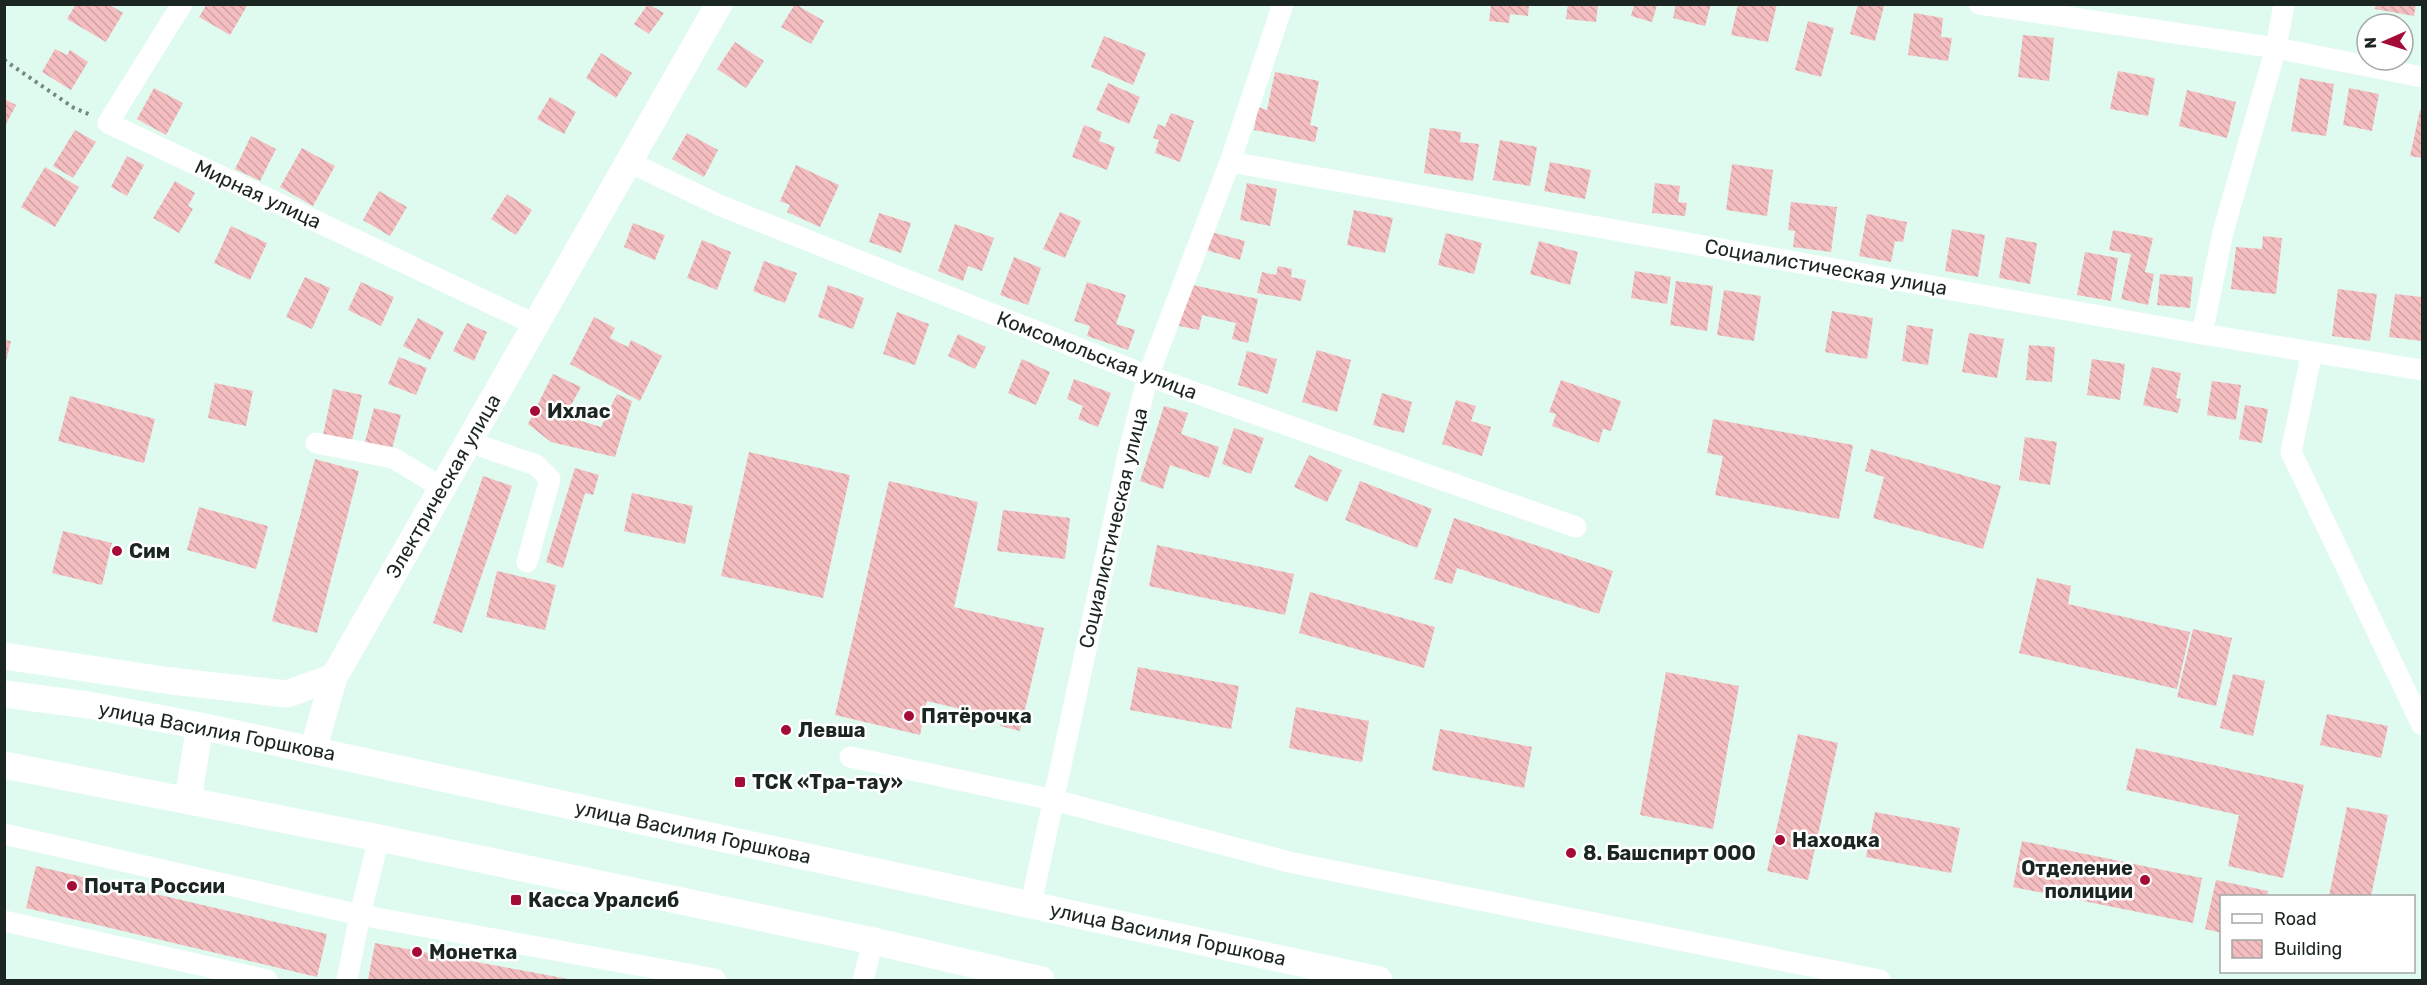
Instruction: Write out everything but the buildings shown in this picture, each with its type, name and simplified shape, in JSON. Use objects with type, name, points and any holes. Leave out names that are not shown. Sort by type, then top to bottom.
[{"type":"main road","name":"Электрическая улица","points":[[313,750],[334,677],[627,161],[719,4]]},
{"type":"main road","points":[[4,656],[171,681],[287,694],[334,677]]},
{"type":"main road","name":"улица Василия Горшкова","points":[[4,694],[89,705],[200,726],[1379,981]]},
{"type":"main road","points":[[188,799],[200,726]]},
{"type":"main road","points":[[4,765],[379,838],[873,941],[1041,981]]},
{"type":"street","points":[[108,123],[182,4]]},
{"type":"street","name":"Социалистическая улица","points":[[1031,904],[1126,466],[1148,376],[1230,162],[1283,4]]},
{"type":"street","points":[[1979,4],[2276,48],[2422,76]]},
{"type":"street","points":[[2202,334],[2223,232],[2276,48],[2284,4]]},
{"type":"street","name":"Мирная улица","points":[[108,123],[534,324]]},
{"type":"street","name":"Комсомольская улица","points":[[627,161],[719,205],[1148,376],[1576,527]]},
{"type":"street","name":"Социалистическая улица","points":[[1230,162],[2202,334],[2422,370]]},
{"type":"street","points":[[2312,352],[2290,452],[2422,725]]},
{"type":"street","points":[[469,442],[536,465],[550,479],[527,562]]},
{"type":"street","points":[[316,443],[393,458],[443,488]]},
{"type":"street","points":[[850,757],[1054,800],[1289,862],[1880,981]]},
{"type":"street","points":[[4,834],[360,915],[717,980]]},
{"type":"street","points":[[347,981],[379,838]]},
{"type":"street","points":[[4,921],[263,980]]},
{"type":"street","points":[[863,981],[873,941]]},
{"type":"path","points":[[4,60],[74,108],[108,123]]},
{"type":"place","name":"Ихлас","points":[[535,411]]},
{"type":"place","name":"Сим","points":[[117,551]]},
{"type":"place","name":"Пятёрочка","points":[[909,716]]},
{"type":"place","name":"Левша","points":[[786,730]]},
{"type":"place","name":"ТСК «Тра-тау»","points":[[740,782]]},
{"type":"place","name":"Находка","points":[[1780,840]]},
{"type":"place","name":"8. Башспирт ООО","points":[[1571,853]]},
{"type":"place","name":"Отделение полиции","points":[[2145,880]]},
{"type":"place","name":"Почта России","points":[[72,886]]},
{"type":"place","name":"Касса Уралсиб","points":[[516,900]]},
{"type":"place","name":"Монетка","points":[[417,952]]}]
